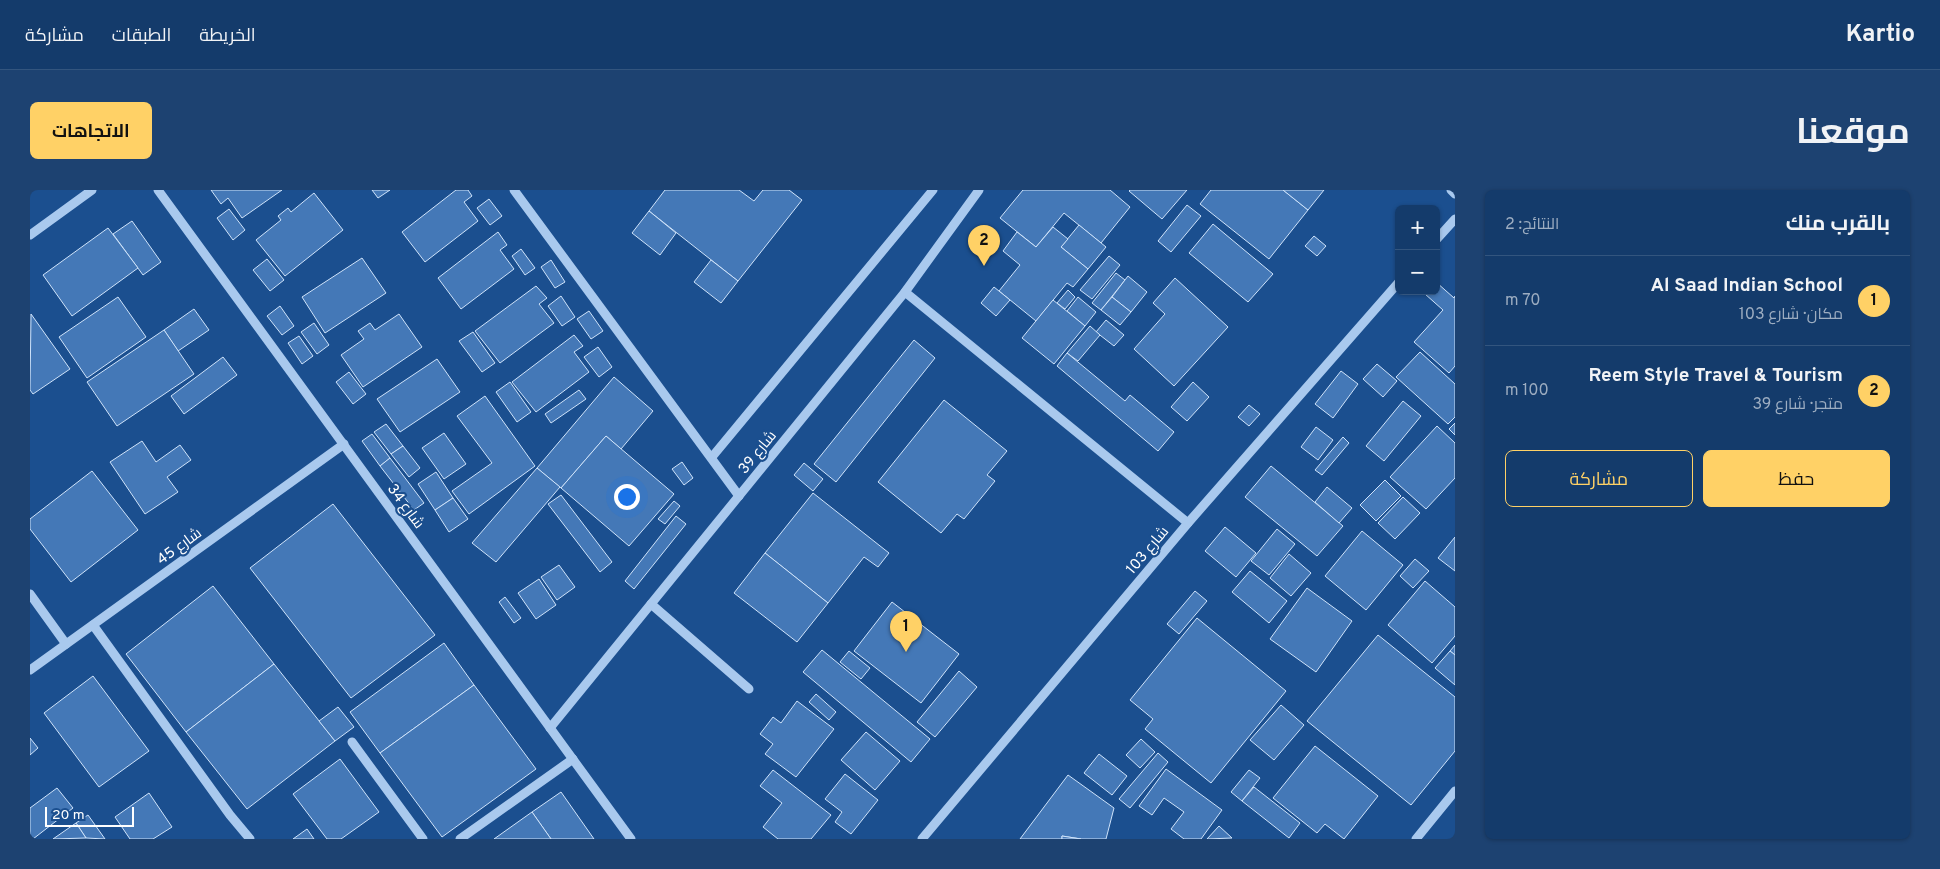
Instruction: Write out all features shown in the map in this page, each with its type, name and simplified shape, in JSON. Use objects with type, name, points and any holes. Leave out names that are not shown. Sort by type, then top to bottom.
[{"type":"street","points":[[30,234],[92,190]]},
{"type":"street","name":"شارع 34","points":[[158,190],[631,839]]},
{"type":"street","points":[[514,190],[739,496]]},
{"type":"street","points":[[712,457],[933,190]]},
{"type":"street","name":"شارع 39","points":[[550,728],[905,292],[979,190]]},
{"type":"street","points":[[1451,190],[1455,194]]},
{"type":"street","points":[[1440,236],[1455,219]]},
{"type":"street","name":"شارع 103","points":[[922,839],[1188,523],[1395,287]]},
{"type":"street","points":[[905,292],[1188,523]]},
{"type":"street","name":"شارع 45","points":[[30,670],[344,444]]},
{"type":"street","points":[[30,594],[66,644]]},
{"type":"street","points":[[651,604],[749,689]]},
{"type":"street","points":[[93,625],[230,816],[250,839]]},
{"type":"street","points":[[352,742],[423,839]]},
{"type":"street","points":[[460,839],[572,759]]},
{"type":"street","points":[[1416,839],[1455,791]]},
{"type":"building","points":[[211,190],[282,190],[242,218],[228,198],[221,204]]},
{"type":"building","points":[[372,190],[390,190],[378,198]]},
{"type":"building","points":[[456,190],[468,190],[472,196],[464,202],[478,221],[425,262],[402,232]]},
{"type":"building","points":[[665,190],[739,190],[754,201],[763,190],[789,190],[802,200],[738,281],[649,211]]},
{"type":"building","points":[[1023,190],[1110,190],[1130,207],[1101,243],[1064,213],[1036,247],[1000,218]]},
{"type":"building","points":[[1130,190],[1187,190],[1162,219]]},
{"type":"building","points":[[1211,190],[1283,190],[1308,210],[1269,259],[1200,204]]},
{"type":"building","points":[[1283,190],[1324,190],[1308,210]]},
{"type":"building","points":[[314,193],[343,230],[285,276],[256,240],[281,220],[278,216],[288,208],[291,212]]},
{"type":"building","points":[[489,199],[502,216],[490,225],[477,208]]},
{"type":"building","points":[[1187,205],[1201,216],[1171,252],[1158,241]]},
{"type":"building","points":[[229,209],[245,230],[233,240],[217,218]]},
{"type":"building","points":[[649,211],[676,233],[660,255],[632,233]]},
{"type":"building","points":[[132,221],[161,262],[143,275],[113,234]]},
{"type":"building","points":[[1213,224],[1273,274],[1248,302],[1189,253]]},
{"type":"building","points":[[1079,225],[1106,247],[1088,269],[1061,247]]},
{"type":"building","points":[[1053,227],[1068,239],[1061,247],[1088,269],[1073,287],[1067,283],[1036,321],[999,291],[1020,265],[1003,251],[1017,232],[1036,247]]},
{"type":"building","points":[[108,228],[138,268],[72,316],[43,275]]},
{"type":"building","points":[[498,232],[507,245],[500,250],[514,269],[461,309],[438,278]]},
{"type":"building","points":[[1314,236],[1326,246],[1317,256],[1305,246]]},
{"type":"building","points":[[521,249],[535,268],[525,275],[512,256]]},
{"type":"building","points":[[1109,256],[1120,265],[1092,299],[1080,290]]},
{"type":"building","points":[[362,258],[386,293],[325,333],[302,297]]},
{"type":"building","points":[[267,259],[284,280],[270,291],[253,270]]},
{"type":"building","points":[[551,260],[565,282],[555,288],[541,267]]},
{"type":"building","points":[[711,260],[738,281],[721,303],[694,282]]},
{"type":"building","points":[[1116,273],[1125,280],[1101,310],[1092,303]]},
{"type":"building","points":[[1128,276],[1147,292],[1131,312],[1112,297]]},
{"type":"building","points":[[1175,278],[1228,327],[1174,386],[1134,349],[1165,314],[1153,303]]},
{"type":"building","points":[[536,286],[547,298],[539,304],[554,323],[500,363],[475,331]]},
{"type":"building","points":[[1440,286],[1454,298],[1455,296],[1455,366],[1449,373],[1414,342],[1443,310],[1426,295],[1440,295]]},
{"type":"building","points":[[994,287],[1010,300],[996,316],[981,303]]},
{"type":"building","points":[[1068,290],[1075,297],[1065,309],[1057,303]]},
{"type":"building","points":[[561,296],[575,317],[562,326],[548,306]]},
{"type":"building","points":[[118,297],[146,337],[87,378],[59,337]]},
{"type":"building","points":[[1078,297],[1096,312],[1085,326],[1067,311]]},
{"type":"building","points":[[1112,297],[1131,312],[1120,325],[1101,310]]},
{"type":"building","points":[[1053,300],[1085,326],[1054,364],[1022,338]]},
{"type":"building","points":[[280,306],[294,326],[282,335],[267,316]]},
{"type":"building","points":[[194,309],[209,330],[178,351],[164,330]]},
{"type":"building","points":[[589,311],[603,331],[591,339],[577,319]]},
{"type":"building","points":[[31,314],[70,369],[33,394],[30,390]]},
{"type":"building","points":[[399,314],[422,347],[363,387],[341,355],[364,339],[358,331],[370,323],[375,330]]},
{"type":"building","points":[[1106,320],[1124,335],[1114,346],[1096,332]]},
{"type":"building","points":[[314,323],[329,345],[317,354],[301,332]]},
{"type":"building","points":[[1090,326],[1100,335],[1078,361],[1067,353]]},
{"type":"building","points":[[164,330],[194,374],[117,426],[87,382]]},
{"type":"building","points":[[473,332],[495,363],[482,372],[459,341]]},
{"type":"building","points":[[574,335],[583,346],[574,352],[589,372],[536,412],[512,382]]},
{"type":"building","points":[[299,336],[313,356],[302,364],[288,343]]},
{"type":"building","points":[[914,340],[935,358],[836,482],[814,464]]},
{"type":"building","points":[[598,347],[612,367],[599,377],[584,357]]},
{"type":"building","points":[[1420,352],[1455,384],[1455,417],[1448,424],[1396,377]]},
{"type":"building","points":[[1067,353],[1125,401],[1130,395],[1174,432],[1158,451],[1057,366]]},
{"type":"building","points":[[223,357],[237,375],[184,414],[171,396]]},
{"type":"building","points":[[437,359],[460,392],[400,432],[377,399]]},
{"type":"building","points":[[1377,364],[1397,381],[1383,397],[1363,379]]},
{"type":"building","points":[[1341,371],[1358,384],[1333,418],[1315,404]]},
{"type":"building","points":[[349,372],[366,394],[353,404],[336,382]]},
{"type":"building","points":[[614,377],[653,411],[621,449],[606,436],[561,488],[537,468]]},
{"type":"building","points":[[510,382],[531,412],[517,422],[496,392]]},
{"type":"building","points":[[1193,382],[1209,397],[1187,421],[1171,407]]},
{"type":"building","points":[[579,390],[586,399],[551,423],[545,414]]},
{"type":"building","points":[[485,396],[535,466],[469,514],[452,491],[492,463],[457,416]]},
{"type":"building","points":[[944,400],[1007,451],[987,475],[995,481],[964,519],[957,514],[941,533],[878,482]]},
{"type":"building","points":[[1403,401],[1421,416],[1384,461],[1366,446]]},
{"type":"building","points":[[1249,405],[1260,414],[1249,426],[1238,417]]},
{"type":"building","points":[[1455,423],[1455,435],[1449,429]]},
{"type":"building","points":[[386,424],[403,446],[391,454],[374,432]]},
{"type":"building","points":[[1437,426],[1455,443],[1455,478],[1426,509],[1390,477]]},
{"type":"building","points":[[1316,427],[1333,440],[1318,460],[1301,447]]},
{"type":"building","points":[[444,433],[466,464],[444,479],[422,448]]},
{"type":"building","points":[[372,434],[390,458],[380,466],[362,441]]},
{"type":"building","points":[[606,436],[674,494],[629,546],[561,488]]},
{"type":"building","points":[[1343,437],[1349,443],[1322,475],[1315,470]]},
{"type":"building","points":[[142,441],[156,462],[180,445],[191,460],[167,477],[178,492],[145,514],[110,462]]},
{"type":"building","points":[[403,446],[420,468],[409,477],[391,454]]},
{"type":"building","points":[[390,458],[424,503],[414,510],[380,466]]},
{"type":"building","points":[[682,462],[693,478],[684,485],[672,469]]},
{"type":"building","points":[[804,463],[823,479],[813,491],[794,475]]},
{"type":"building","points":[[1271,466],[1343,526],[1317,556],[1245,497]]},
{"type":"building","points":[[537,468],[560,487],[496,562],[472,543]]},
{"type":"building","points":[[92,471],[138,530],[71,582],[30,529],[30,519]]},
{"type":"building","points":[[436,472],[453,498],[435,510],[418,484]]},
{"type":"building","points":[[1385,480],[1401,496],[1376,521],[1360,505]]},
{"type":"building","points":[[1327,487],[1352,508],[1339,523],[1315,502]]},
{"type":"building","points":[[813,493],[889,553],[878,567],[864,557],[828,603],[765,553]]},
{"type":"building","points":[[561,495],[612,562],[600,572],[548,504]]},
{"type":"building","points":[[1403,497],[1420,513],[1395,539],[1378,523]]},
{"type":"building","points":[[453,498],[468,519],[449,532],[435,510]]},
{"type":"building","points":[[674,501],[680,506],[665,524],[658,519]]},
{"type":"building","points":[[333,504],[435,635],[351,698],[250,568]]},
{"type":"building","points":[[676,516],[686,524],[634,589],[625,581]]},
{"type":"building","points":[[1225,527],[1256,553],[1236,577],[1205,551]]},
{"type":"building","points":[[1277,529],[1295,544],[1269,575],[1251,561]]},
{"type":"building","points":[[1362,531],[1403,565],[1366,610],[1325,576]]},
{"type":"building","points":[[1455,537],[1455,571],[1438,558]]},
{"type":"building","points":[[765,553],[828,603],[797,642],[734,593]]},
{"type":"building","points":[[1289,554],[1311,573],[1291,596],[1270,578]]},
{"type":"building","points":[[1415,559],[1429,571],[1413,588],[1400,576]]},
{"type":"building","points":[[559,565],[575,587],[557,600],[541,577]]},
{"type":"building","points":[[1250,571],[1287,601],[1269,623],[1232,592]]},
{"type":"building","points":[[539,579],[556,605],[536,619],[518,593]]},
{"type":"building","points":[[1425,581],[1455,607],[1455,636],[1432,663],[1388,625]]},
{"type":"building","points":[[213,586],[274,664],[186,732],[126,654]]},
{"type":"building","points":[[1307,588],[1352,621],[1316,672],[1270,639]]},
{"type":"building","points":[[1195,591],[1207,601],[1179,634],[1167,624]]},
{"type":"building","points":[[505,597],[521,618],[514,623],[499,602]]},
{"type":"building","points":[[892,602],[959,654],[921,703],[854,651]]},
{"type":"building","points":[[1197,618],[1286,691],[1211,783],[1145,729],[1153,719],[1130,700]]},
{"type":"building","points":[[1378,635],[1455,697],[1455,751],[1411,805],[1307,721]]},
{"type":"building","points":[[444,643],[474,685],[380,753],[350,712]]},
{"type":"building","points":[[1455,645],[1455,655],[1450,651]]},
{"type":"building","points":[[822,650],[930,739],[911,762],[803,672]]},
{"type":"building","points":[[849,651],[870,668],[861,679],[840,662]]},
{"type":"building","points":[[1450,651],[1455,655],[1455,685],[1435,668]]},
{"type":"building","points":[[274,664],[335,741],[247,809],[186,732]]},
{"type":"building","points":[[959,671],[977,687],[935,737],[917,722]]},
{"type":"building","points":[[93,676],[149,751],[99,787],[44,713]]},
{"type":"building","points":[[474,685],[536,769],[442,837],[380,753]]},
{"type":"building","points":[[816,694],[836,712],[829,720],[809,702]]},
{"type":"building","points":[[797,701],[834,729],[796,777],[765,754],[773,744],[760,734],[773,717],[781,723]]},
{"type":"building","points":[[1281,705],[1304,725],[1274,760],[1250,740]]},
{"type":"building","points":[[338,707],[354,727],[335,741],[319,721]]},
{"type":"building","points":[[866,732],[900,761],[875,790],[841,760]]},
{"type":"building","points":[[30,738],[38,748],[30,755]]},
{"type":"building","points":[[1141,739],[1155,752],[1140,768],[1126,755]]},
{"type":"building","points":[[1315,746],[1378,796],[1344,839],[1325,824],[1317,833],[1273,798]]},
{"type":"building","points":[[1158,753],[1168,762],[1130,808],[1119,799]]},
{"type":"building","points":[[1099,754],[1127,776],[1112,795],[1084,773]]},
{"type":"building","points":[[340,759],[379,812],[341,839],[327,839],[293,794]]},
{"type":"building","points":[[1166,769],[1222,810],[1201,839],[1184,839],[1171,829],[1184,812],[1164,798],[1152,815],[1139,806]]},
{"type":"building","points":[[773,770],[831,815],[811,839],[778,839],[763,827],[782,803],[760,786]]},
{"type":"building","points":[[1249,770],[1260,778],[1242,801],[1231,792]]},
{"type":"building","points":[[845,774],[878,800],[851,834],[835,822],[842,812],[825,799]]},
{"type":"building","points":[[1068,775],[1114,808],[1106,839],[1081,839],[1062,836],[1062,839],[1020,839]]},
{"type":"building","points":[[1254,787],[1300,823],[1289,838],[1242,801]]},
{"type":"building","points":[[57,788],[73,808],[33,839],[30,839],[30,808]]},
{"type":"building","points":[[561,792],[594,839],[551,839],[532,812]]},
{"type":"building","points":[[149,793],[172,827],[153,839],[130,839],[115,817]]},
{"type":"building","points":[[532,812],[551,839],[494,839]]},
{"type":"building","points":[[88,815],[105,839],[86,838],[76,823]]},
{"type":"building","points":[[76,823],[86,838],[53,839]]},
{"type":"building","points":[[1219,826],[1232,838],[1207,839]]},
{"type":"building","points":[[307,829],[314,839],[293,839]]},
{"type":"building","points":[[1062,836],[1081,839],[1062,839]]},
{"type":"place","name":"Reem Style Travel & Tourism","points":[[984,266]]},
{"type":"place","name":"Al Saad Indian School","points":[[906,652]]}]
